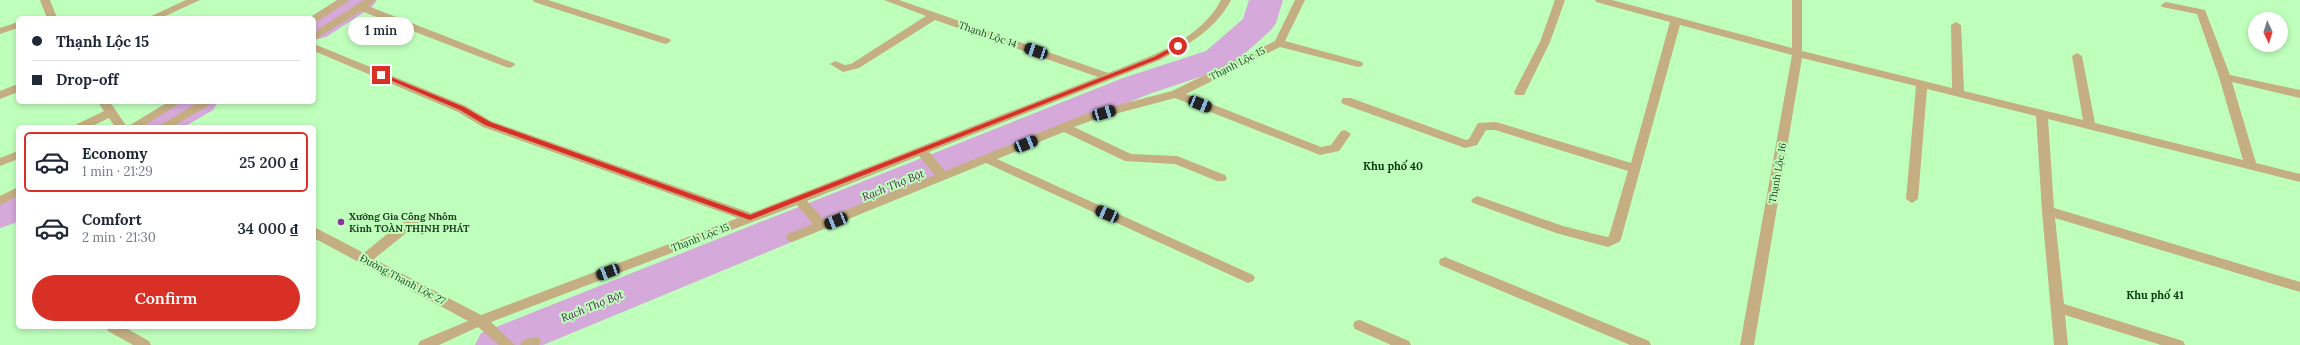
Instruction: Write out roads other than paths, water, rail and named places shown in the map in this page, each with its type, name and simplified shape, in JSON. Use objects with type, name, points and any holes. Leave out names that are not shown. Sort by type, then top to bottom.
[{"type":"street","points":[[45,0],[51,16]]},
{"type":"street","points":[[157,16],[195,0]]},
{"type":"street","points":[[316,18],[345,0]]},
{"type":"street","points":[[316,36],[361,8],[371,0]]},
{"type":"street","points":[[538,0],[666,41]]},
{"type":"street","name":"Thạnh Lộc 14","points":[[889,0],[1109,77]]},
{"type":"street","name":"Thạnh Lộc 15","points":[[425,345],[486,325],[750,218],[1156,58],[1189,40],[1222,9],[1226,0]]},
{"type":"street","points":[[1300,0],[1278,43],[1358,64]]},
{"type":"street","points":[[1520,92],[1545,42],[1560,0]]},
{"type":"street","points":[[1600,0],[1797,53],[2300,178]]},
{"type":"street","name":"Thạnh Lộc 16","points":[[1747,345],[1797,63],[1797,0]]},
{"type":"street","points":[[2166,5],[2202,12],[2225,77],[2251,166]]},
{"type":"street","points":[[361,8],[510,65]]},
{"type":"street","points":[[835,64],[843,68],[855,66],[934,16]]},
{"type":"street","points":[[1477,200],[1560,230],[1608,242],[1615,239],[1676,20]]},
{"type":"street","points":[[1956,25],[1958,93]]},
{"type":"street","points":[[0,31],[16,26]]},
{"type":"street","name":"Thạnh Lộc 15","points":[[792,237],[1066,128],[1092,116],[1176,94],[1278,43]]},
{"type":"street","points":[[316,48],[462,109],[487,124],[750,218]]},
{"type":"street","points":[[2077,56],[2090,126]]},
{"type":"street","points":[[2225,77],[2300,94]]},
{"type":"street","points":[[1912,199],[1922,84]]},
{"type":"street","points":[[0,95],[16,89]]},
{"type":"street","points":[[1176,94],[1320,151],[1335,148],[1345,134]]},
{"type":"street","points":[[1346,101],[1465,144],[1473,142],[1482,126],[1496,126],[1634,169]]},
{"type":"street","points":[[105,104],[120,125]]},
{"type":"street","points":[[136,125],[173,104]]},
{"type":"street","points":[[167,125],[204,104]]},
{"type":"street","points":[[85,125],[111,112]]},
{"type":"street","points":[[2042,114],[2048,211],[2061,345]]},
{"type":"street","points":[[1066,128],[1129,158],[1177,160],[1221,178]]},
{"type":"street","points":[[921,151],[943,177]]},
{"type":"street","points":[[0,162],[16,156]]},
{"type":"street","points":[[987,159],[1248,278]]},
{"type":"street","points":[[0,201],[16,192]]},
{"type":"street","points":[[799,199],[822,226]]},
{"type":"street","points":[[2048,211],[2300,287]]},
{"type":"street","points":[[365,259],[406,227],[425,217]]},
{"type":"street","name":"Đường Thạnh Lộc 27","points":[[316,233],[486,325],[508,345]]},
{"type":"street","points":[[1445,262],[1644,345]]},
{"type":"street","points":[[2058,307],[2178,345]]},
{"type":"street","points":[[1360,325],[1404,345]]},
{"type":"street","points":[[116,329],[144,345]]},
{"type":"waterway","points":[[316,29],[360,0]]},
{"type":"waterway","name":"Rạch Thợ Bột","points":[[497,345],[1136,86],[1218,59],[1259,23],[1266,0]]},
{"type":"waterway","points":[[159,125],[196,104]]},
{"type":"waterway","points":[[0,214],[16,205]]},
{"type":"place","name":"Xưởng Gia Công Nhôm Kính TOÀN THỊNH PHÁT","points":[[341,222]]},
{"type":"district","name":"Khu phố 40","points":[[1393,166]]},
{"type":"district","name":"Khu phố 41","points":[[2155,295]]}]
